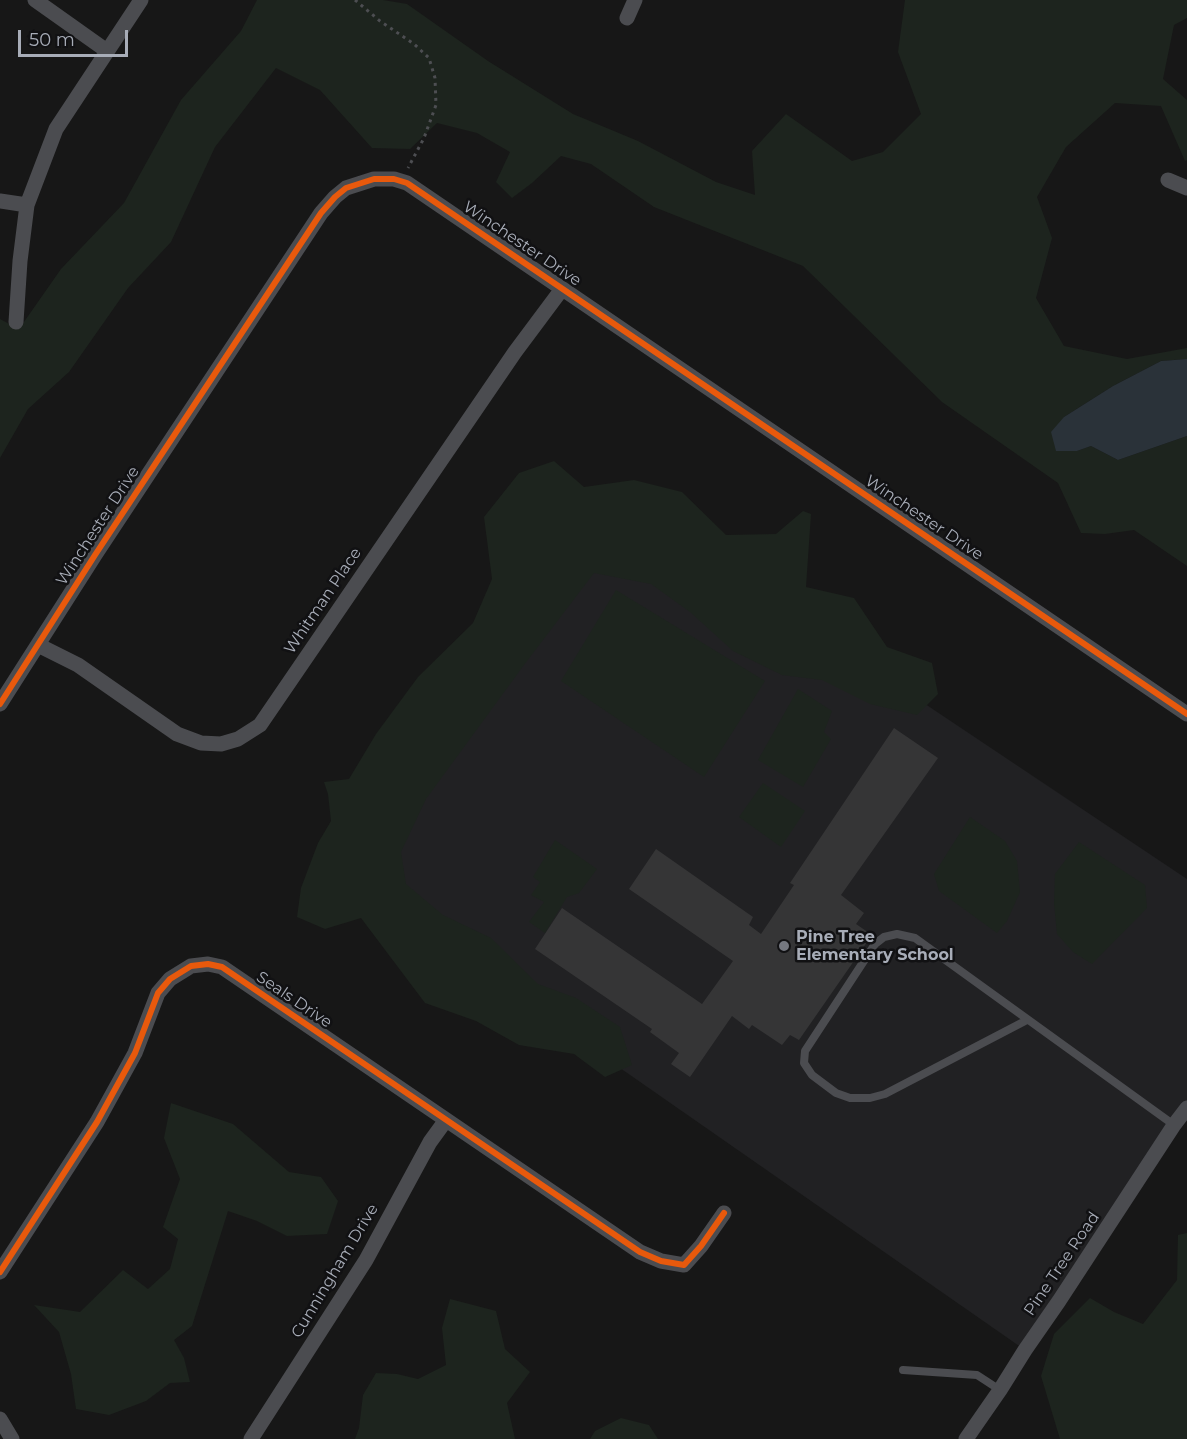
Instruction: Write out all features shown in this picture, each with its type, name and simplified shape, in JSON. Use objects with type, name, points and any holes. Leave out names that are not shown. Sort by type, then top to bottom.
[{"type":"street","points":[[35,0],[107,51]]},
{"type":"street","points":[[16,322],[27,205],[56,129],[141,0]]},
{"type":"street","points":[[627,18],[634,0]]},
{"type":"street","name":"Winchester Drive","points":[[0,704],[95,555],[321,213],[346,188],[374,179],[407,183],[1187,714]]},
{"type":"street","points":[[1168,180],[1187,188]]},
{"type":"street","points":[[0,201],[27,205]]},
{"type":"street","name":"Whitman Place","points":[[38,645],[78,665],[177,734],[201,743],[221,744],[238,739],[260,725],[515,352],[562,289]]},
{"type":"street","name":"Seals Drive","points":[[0,1272],[97,1122],[135,1053],[158,993],[170,979],[191,966],[208,964],[222,967],[640,1252],[660,1261],[684,1265],[701,1246],[724,1213]]},
{"type":"street","name":"Pine Tree Road","points":[[966,1439],[1187,1108]]},
{"type":"street","name":"Cunningham Drive","points":[[251,1439],[366,1260],[430,1142],[446,1120]]},
{"type":"street","points":[[0,1419],[12,1439]]},
{"type":"lane","points":[[1027,1020],[885,1094],[870,1098],[850,1098],[836,1093],[812,1075],[804,1063],[805,1051],[876,944],[884,937],[897,934],[915,938],[1174,1125]]},
{"type":"lane","points":[[903,1370],[977,1375],[1000,1390]]},
{"type":"path","points":[[355,0],[429,58],[435,78],[436,105],[424,138],[400,181]]},
{"type":"shaded area","points":[[257,0],[383,0],[407,4],[488,61],[573,114],[638,141],[716,182],[755,195],[752,151],[786,114],[852,161],[883,152],[921,114],[898,52],[905,0],[1187,0],[1187,18],[1174,25],[1163,79],[1187,100],[1187,160],[1185,161],[1161,106],[1115,103],[1066,147],[1037,197],[1052,238],[1036,298],[1064,346],[1127,359],[1187,348],[1187,359],[1161,361],[1113,386],[1064,417],[1077,451],[1091,446],[1118,460],[1187,436],[1187,566],[1134,530],[1105,534],[1081,533],[1058,483],[942,402],[803,266],[654,207],[591,164],[561,156],[512,198],[496,182],[510,152],[477,133],[437,123],[410,149],[372,148],[320,90],[276,68],[215,147],[171,242],[128,288],[69,372],[28,409],[0,458],[0,319],[19,329],[61,269],[124,203],[181,100],[241,31]]},
{"type":"shaded area","points":[[1187,359],[1187,436],[1118,460],[1091,446],[1077,451],[1056,451],[1051,432],[1064,417],[1113,386],[1161,361]]},
{"type":"shaded area","points":[[554,461],[584,487],[634,480],[682,492],[726,535],[776,534],[803,511],[811,514],[806,587],[854,598],[887,647],[932,663],[938,694],[917,715],[870,704],[822,680],[782,675],[733,651],[690,612],[651,584],[594,573],[426,799],[401,852],[406,884],[443,915],[491,938],[538,984],[576,998],[620,1027],[632,1065],[605,1077],[574,1054],[519,1045],[476,1021],[425,1003],[361,918],[325,929],[297,917],[301,888],[318,843],[331,821],[328,794],[324,782],[349,779],[376,734],[418,677],[473,623],[492,579],[484,517],[519,473]]},
{"type":"shaded area","points":[[605,490],[1187,879],[1187,1108],[1025,1350],[353,882]]},
{"type":"shaded area","points":[[616,590],[765,681],[704,777],[561,681]]},
{"type":"shaded area","points":[[798,689],[832,711],[824,732],[831,739],[803,787],[758,760]]},
{"type":"shaded area","points":[[763,783],[805,811],[781,847],[739,817]]},
{"type":"shaded area","points":[[970,817],[1005,841],[1017,861],[1020,892],[1007,921],[997,933],[939,891],[934,874]]},
{"type":"shaded area","points":[[555,840],[597,869],[579,893],[567,897],[545,933],[529,922],[544,902],[531,895],[540,882],[533,877]]},
{"type":"shaded area","points":[[1079,842],[1145,885],[1147,908],[1092,964],[1073,952],[1057,934],[1054,903],[1055,874]]},
{"type":"shaded area","points":[[171,1103],[233,1124],[289,1172],[321,1177],[338,1201],[327,1234],[287,1236],[257,1221],[228,1211],[192,1326],[174,1340],[184,1358],[190,1382],[170,1383],[146,1401],[109,1415],[76,1409],[71,1374],[59,1332],[34,1305],[80,1312],[123,1270],[148,1289],[170,1269],[178,1239],[163,1227],[180,1179],[164,1138]]},
{"type":"shaded area","points":[[1187,1233],[1187,1439],[1060,1439],[1041,1376],[1054,1334],[1090,1298],[1114,1312],[1143,1324],[1177,1280],[1178,1235]]},
{"type":"shaded area","points":[[450,1299],[496,1311],[505,1349],[530,1372],[507,1403],[515,1439],[355,1439],[359,1428],[363,1395],[376,1373],[397,1374],[418,1379],[446,1365],[442,1328]]},
{"type":"shaded area","points":[[621,1418],[649,1425],[658,1439],[590,1439],[595,1431]]},
{"type":"building","points":[[894,728],[938,758],[841,895],[864,913],[856,924],[872,935],[799,1040],[790,1035],[782,1045],[752,1025],[749,1029],[732,1016],[690,1077],[671,1064],[679,1053],[650,1032],[652,1029],[535,949],[562,908],[702,1004],[733,961],[629,889],[656,849],[753,917],[749,925],[761,934],[794,885],[790,883]]},
{"type":"cycle path","points":[[0,704],[95,555],[321,213],[346,188],[374,179],[394,179],[407,183],[1187,714]]},
{"type":"cycle path","points":[[0,1272],[97,1122],[135,1053],[158,993],[170,979],[191,966],[208,964],[222,967],[640,1252],[661,1261],[684,1265],[701,1246],[724,1213]]},
{"type":"place","name":"Pine Tree Elementary School","points":[[784,946]]}]
